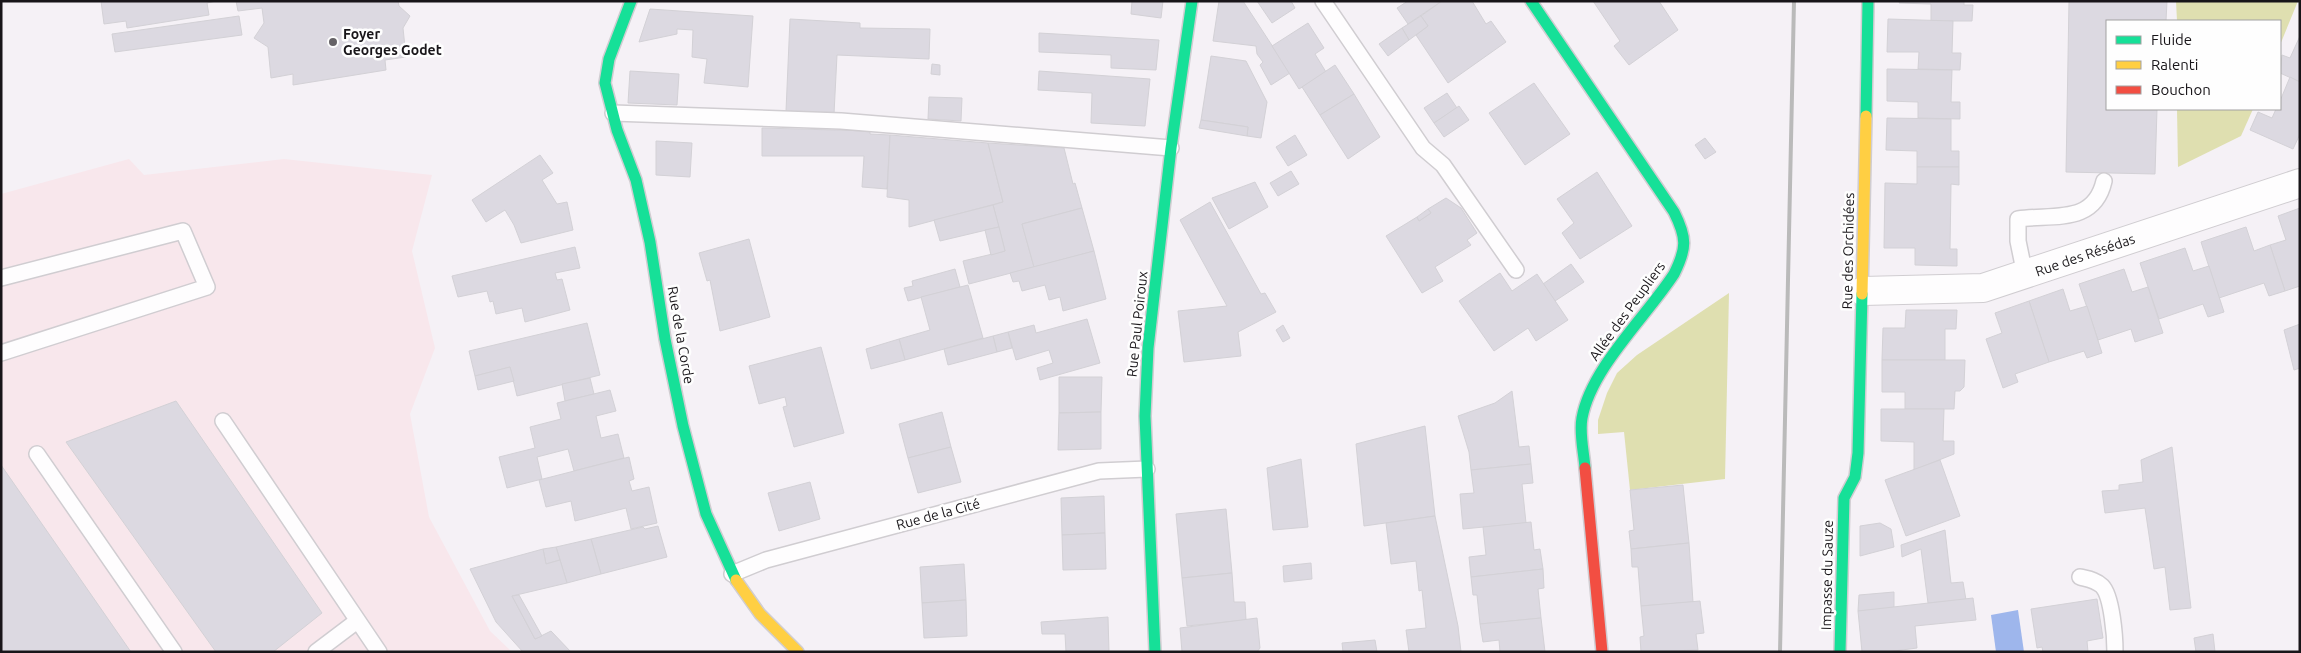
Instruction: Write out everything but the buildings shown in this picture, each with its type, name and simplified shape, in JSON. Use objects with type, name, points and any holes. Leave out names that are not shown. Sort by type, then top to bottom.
[{"type":"street","name":"Rue de la Corde","points":[[631,1],[609,59],[605,84],[636,180],[650,242],[664,339],[704,506],[732,574],[760,614],[798,652]]},
{"type":"street","name":"Rue Paul Poiroux","points":[[1155,652],[1145,416],[1148,348],[1171,148],[1192,1]]},
{"type":"street","name":"Allée des Peupliers","points":[[1531,1],[1674,212],[1682,229],[1685,243],[1678,270],[1597,378],[1581,420],[1602,652]]},
{"type":"street","name":"Rue des Orchidées","points":[[1844,498],[1854,485],[1857,469],[1863,291],[1868,1]]},
{"type":"street","name":"Rue des Résédas","points":[[1863,291],[1983,288],[2300,182]]},
{"type":"street","name":"Impasse du Sauze","points":[[1840,652],[1844,498]]},
{"type":"lane","points":[[1323,1],[1423,148],[1443,165],[1516,270]]},
{"type":"lane","points":[[613,113],[841,121],[1171,148]]},
{"type":"lane","points":[[2025,275],[2018,241],[2018,219],[2064,216],[2086,210],[2100,197],[2104,181]]},
{"type":"lane","points":[[1,278],[183,231],[207,287],[1,353]]},
{"type":"lane","points":[[223,420],[379,652]]},
{"type":"lane","points":[[37,454],[174,652]]},
{"type":"lane","name":"Rue de la Cité","points":[[732,574],[766,560],[1099,471],[1147,469]]},
{"type":"lane","points":[[2080,577],[2096,582],[2103,587],[2115,638],[2115,652]]},
{"type":"lane","points":[[316,652],[357,621]]},
{"type":"shaded area","points":[[129,159],[144,175],[284,159],[432,175],[412,251],[435,348],[410,414],[429,517],[490,631],[512,652],[1,652],[1,194]]},
{"type":"green space","points":[[2176,1],[2298,1],[2281,43],[2281,20],[2177,20]]},
{"type":"green space","points":[[2177,110],[2253,110],[2241,136],[2178,167]]},
{"type":"green space","points":[[1729,293],[1725,479],[1630,490],[1624,432],[1598,434],[1598,420],[1607,393],[1617,373],[1637,355]]},
{"type":"water","points":[[2018,610],[2024,652],[1996,652],[1991,615]]},
{"type":"railway","points":[[1780,652],[1794,1]]},
{"type":"traffic: fast","points":[[631,1],[609,59],[605,83],[617,130],[636,180],[650,242],[665,339],[683,426],[706,514],[736,580]]},
{"type":"traffic: fast","points":[[1155,652],[1145,416],[1148,348],[1171,148],[1192,1]]},
{"type":"traffic: fast","points":[[1531,1],[1674,212],[1684,243],[1674,274],[1621,343],[1596,380],[1587,399],[1581,424],[1585,468]]},
{"type":"traffic: fast","points":[[1866,116],[1868,1]]},
{"type":"traffic: fast","points":[[1840,652],[1844,498],[1855,477],[1858,453],[1862,294]]},
{"type":"traffic: slow","points":[[1862,294],[1866,116]]},
{"type":"traffic: slow","points":[[736,580],[760,614],[798,652]]},
{"type":"traffic: jam","points":[[1585,468],[1602,652]]},
{"type":"place","name":"Foyer Georges Godet","points":[[333,42]]}]
